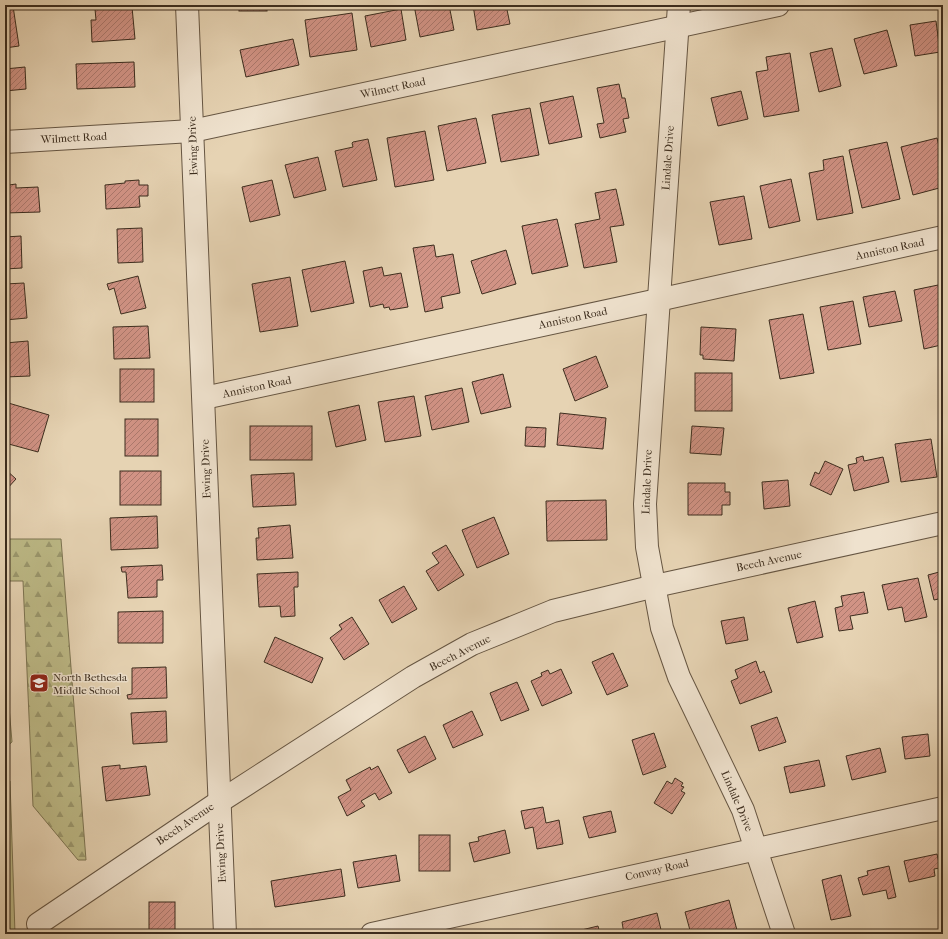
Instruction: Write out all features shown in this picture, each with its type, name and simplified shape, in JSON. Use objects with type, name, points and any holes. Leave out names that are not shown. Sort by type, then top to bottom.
[{"type":"street","name":"Ewing Drive","points":[[187,5],[225,934]]},
{"type":"street","name":"Lindale Drive","points":[[679,5],[645,504],[647,547],[662,628],[680,678],[743,810],[784,934]]},
{"type":"street","name":"Wilmett Road","points":[[5,142],[192,131],[778,5]]},
{"type":"street","name":"Anniston Road","points":[[204,398],[943,237]]},
{"type":"street","name":"Beech Avenue","points":[[38,924],[219,802],[413,678],[472,644],[553,611],[655,586],[943,523]]},
{"type":"street","name":"Conway Road","points":[[372,934],[756,848],[943,808]]},
{"type":"green space","points":[[5,539],[61,539],[86,860],[78,860],[33,806],[23,581],[5,581]]},
{"type":"green space","points":[[5,660],[12,742],[5,748]]},
{"type":"green space","points":[[10,781],[15,934],[5,934],[5,782]]},
{"type":"building","points":[[239,5],[267,5],[267,11],[239,11]]},
{"type":"building","points":[[414,5],[449,5],[454,30],[420,37]]},
{"type":"building","points":[[473,5],[506,5],[510,24],[477,30]]},
{"type":"building","points":[[522,5],[556,5],[556,9],[522,9]]},
{"type":"building","points":[[13,6],[19,46],[5,48],[5,7]]},
{"type":"building","points":[[132,7],[135,39],[92,42],[91,20],[96,20],[95,9]]},
{"type":"building","points":[[401,9],[406,40],[371,47],[365,16]]},
{"type":"building","points":[[352,13],[357,50],[310,57],[305,20]]},
{"type":"building","points":[[936,21],[940,52],[915,56],[910,25]]},
{"type":"building","points":[[887,30],[897,66],[864,74],[854,39]]},
{"type":"building","points":[[293,39],[299,65],[246,77],[240,50]]},
{"type":"building","points":[[832,48],[841,86],[819,92],[810,53]]},
{"type":"building","points":[[790,53],[799,111],[764,117],[756,72],[768,70],[766,57]]},
{"type":"building","points":[[134,62],[135,87],[77,89],[76,64]]},
{"type":"building","points":[[25,67],[26,89],[5,91],[5,69]]},
{"type":"building","points":[[619,84],[622,98],[625,98],[629,118],[623,119],[626,132],[600,138],[597,124],[604,123],[597,88]]},
{"type":"building","points":[[741,91],[748,119],[718,126],[711,98]]},
{"type":"building","points":[[573,96],[582,137],[549,144],[540,103]]},
{"type":"building","points":[[530,108],[539,155],[501,162],[492,115]]},
{"type":"building","points":[[476,118],[486,163],[447,171],[438,126]]},
{"type":"building","points":[[425,131],[434,180],[395,187],[387,138]]},
{"type":"building","points":[[937,138],[943,162],[943,187],[913,195],[901,147]]},
{"type":"building","points":[[368,139],[377,180],[343,187],[335,151],[353,147],[353,142]]},
{"type":"building","points":[[887,142],[900,199],[862,208],[849,150]]},
{"type":"building","points":[[843,156],[853,213],[817,220],[809,173],[824,170],[823,160]]},
{"type":"building","points":[[318,157],[326,190],[294,198],[285,165]]},
{"type":"building","points":[[791,179],[800,221],[769,228],[760,186]]},
{"type":"building","points":[[139,180],[139,185],[148,185],[148,196],[139,196],[140,207],[106,209],[105,185]]},
{"type":"building","points":[[272,180],[280,215],[250,222],[242,187]]},
{"type":"building","points":[[16,184],[16,188],[38,187],[40,212],[5,213],[5,188],[9,188],[9,185]]},
{"type":"building","points":[[616,189],[624,225],[610,227],[617,262],[584,268],[575,224],[600,219],[595,193]]},
{"type":"building","points":[[744,196],[752,239],[719,245],[710,202]]},
{"type":"building","points":[[557,219],[568,266],[532,274],[522,226]]},
{"type":"building","points":[[142,228],[143,262],[118,263],[117,229]]},
{"type":"building","points":[[21,236],[22,268],[5,269],[5,237]]},
{"type":"building","points":[[434,245],[436,257],[453,254],[460,293],[441,297],[443,308],[425,312],[413,248]]},
{"type":"building","points":[[506,250],[516,284],[482,294],[471,261]]},
{"type":"building","points":[[345,261],[354,303],[311,312],[302,270]]},
{"type":"building","points":[[382,267],[384,276],[401,273],[408,307],[390,310],[389,307],[384,308],[383,304],[370,307],[363,271]]},
{"type":"building","points":[[138,276],[146,308],[121,314],[114,288],[109,290],[107,284]]},
{"type":"building","points":[[290,277],[298,326],[260,332],[252,284]]},
{"type":"building","points":[[24,283],[27,318],[5,320],[5,284]]},
{"type":"building","points":[[943,284],[943,337],[939,337],[941,345],[924,349],[914,290]]},
{"type":"building","points":[[895,291],[902,321],[869,327],[863,297]]},
{"type":"building","points":[[853,301],[861,344],[828,350],[820,307]]},
{"type":"building","points":[[803,314],[814,373],[780,379],[769,320]]},
{"type":"building","points":[[148,326],[150,358],[114,359],[113,327]]},
{"type":"building","points":[[701,327],[736,329],[734,361],[703,359],[703,355],[700,355]]},
{"type":"building","points":[[28,341],[30,376],[5,377],[5,343]]},
{"type":"building","points":[[596,356],[608,387],[575,401],[563,369]]},
{"type":"building","points":[[120,369],[154,369],[154,402],[120,402]]},
{"type":"building","points":[[695,373],[732,373],[732,411],[695,411]]},
{"type":"building","points":[[503,374],[511,407],[481,414],[472,382]]},
{"type":"building","points":[[462,388],[469,422],[432,430],[425,396]]},
{"type":"building","points":[[414,396],[421,436],[385,442],[378,402]]},
{"type":"building","points":[[5,402],[49,415],[38,452],[5,443]]},
{"type":"building","points":[[359,405],[366,440],[336,447],[328,412]]},
{"type":"building","points":[[560,413],[606,418],[603,449],[557,445]]},
{"type":"building","points":[[125,419],[158,419],[158,456],[125,456]]},
{"type":"building","points":[[250,426],[312,426],[312,460],[250,460]]},
{"type":"building","points":[[692,426],[724,428],[721,455],[690,453]]},
{"type":"building","points":[[526,427],[546,428],[545,447],[525,446]]},
{"type":"building","points":[[931,439],[937,477],[901,482],[895,444]]},
{"type":"building","points":[[863,456],[864,461],[883,457],[889,482],[854,491],[848,465],[857,463],[856,458]]},
{"type":"building","points":[[825,461],[843,469],[831,495],[810,485],[815,472],[819,474]]},
{"type":"building","points":[[5,469],[16,479],[5,491]]},
{"type":"building","points":[[120,471],[161,471],[161,505],[120,505]]},
{"type":"building","points":[[294,473],[296,505],[253,507],[251,475]]},
{"type":"building","points":[[788,480],[790,506],[764,509],[762,482]]},
{"type":"building","points":[[688,483],[725,483],[725,492],[730,492],[730,505],[722,505],[722,515],[688,515]]},
{"type":"building","points":[[606,500],[607,540],[547,541],[546,501]]},
{"type":"building","points":[[157,516],[158,548],[111,550],[110,518]]},
{"type":"building","points":[[494,517],[509,554],[477,568],[462,530]]},
{"type":"building","points":[[290,525],[293,558],[257,560],[256,538],[259,538],[258,528]]},
{"type":"building","points":[[446,545],[464,575],[438,591],[426,571],[439,563],[432,553]]},
{"type":"building","points":[[162,565],[163,580],[157,580],[157,597],[128,598],[126,572],[122,572],[121,567]]},
{"type":"building","points":[[943,571],[943,598],[934,600],[928,575]]},
{"type":"building","points":[[298,572],[298,587],[294,587],[295,616],[281,617],[280,606],[259,607],[257,574]]},
{"type":"building","points":[[918,578],[927,617],[905,622],[902,607],[888,610],[882,585]]},
{"type":"building","points":[[404,586],[417,609],[392,623],[379,600]]},
{"type":"building","points":[[864,592],[868,613],[850,616],[853,629],[839,631],[835,608],[843,606],[841,596]]},
{"type":"building","points":[[815,601],[823,637],[797,643],[788,608]]},
{"type":"building","points":[[163,611],[163,643],[118,643],[118,612]]},
{"type":"building","points":[[352,617],[369,644],[344,660],[330,638],[342,629],[339,625]]},
{"type":"building","points":[[744,617],[748,640],[726,644],[721,621]]},
{"type":"building","points":[[275,637],[323,658],[312,683],[264,662]]},
{"type":"building","points":[[613,653],[628,686],[607,695],[592,662]]},
{"type":"building","points":[[756,661],[760,673],[764,671],[772,692],[740,704],[731,681],[738,678],[735,670]]},
{"type":"building","points":[[166,667],[167,698],[128,699],[127,695],[132,694],[132,668]]},
{"type":"building","points":[[561,669],[572,693],[542,706],[531,681],[542,676],[541,673],[548,670],[550,674]]},
{"type":"building","points":[[517,682],[529,710],[501,721],[490,693]]},
{"type":"building","points":[[166,711],[167,742],[133,744],[131,713]]},
{"type":"building","points":[[472,711],[483,735],[453,748],[443,725]]},
{"type":"building","points":[[777,717],[786,742],[759,751],[751,726]]},
{"type":"building","points":[[654,733],[666,767],[643,775],[632,740]]},
{"type":"building","points":[[928,734],[930,756],[905,759],[902,737]]},
{"type":"building","points":[[425,736],[436,759],[409,773],[397,750]]},
{"type":"building","points":[[880,748],[886,772],[852,780],[846,756]]},
{"type":"building","points":[[819,760],[825,786],[790,793],[784,767]]},
{"type":"building","points":[[120,765],[120,769],[146,766],[150,795],[106,801],[102,767]]},
{"type":"building","points":[[378,766],[392,793],[379,800],[375,793],[361,801],[365,806],[347,816],[338,797],[351,790],[346,780],[370,767],[371,770]]},
{"type":"building","points":[[675,778],[683,783],[681,786],[684,787],[681,791],[685,793],[672,814],[654,803],[667,781],[672,784]]},
{"type":"building","points":[[543,807],[546,823],[559,820],[563,844],[537,849],[533,827],[525,829],[521,811]]},
{"type":"building","points":[[611,811],[616,832],[589,838],[583,817]]},
{"type":"building","points":[[505,830],[510,853],[474,862],[469,843],[479,841],[478,837]]},
{"type":"building","points":[[419,835],[450,835],[450,871],[419,871]]},
{"type":"building","points":[[937,854],[940,868],[934,869],[935,876],[909,882],[904,861]]},
{"type":"building","points":[[396,855],[400,881],[358,888],[353,862]]},
{"type":"building","points":[[889,866],[896,897],[888,899],[886,890],[863,895],[858,878],[868,875],[867,871]]},
{"type":"building","points":[[341,869],[345,896],[275,907],[271,881]]},
{"type":"building","points":[[841,875],[851,916],[831,920],[822,880]]},
{"type":"building","points":[[729,900],[738,934],[691,934],[685,912]]},
{"type":"building","points":[[149,902],[175,902],[175,934],[149,934]]},
{"type":"building","points":[[657,913],[662,934],[624,934],[622,922]]},
{"type":"building","points":[[598,926],[600,934],[565,934]]},
{"type":"place","name":"North Bethesda Middle School","points":[[39,683]]}]
